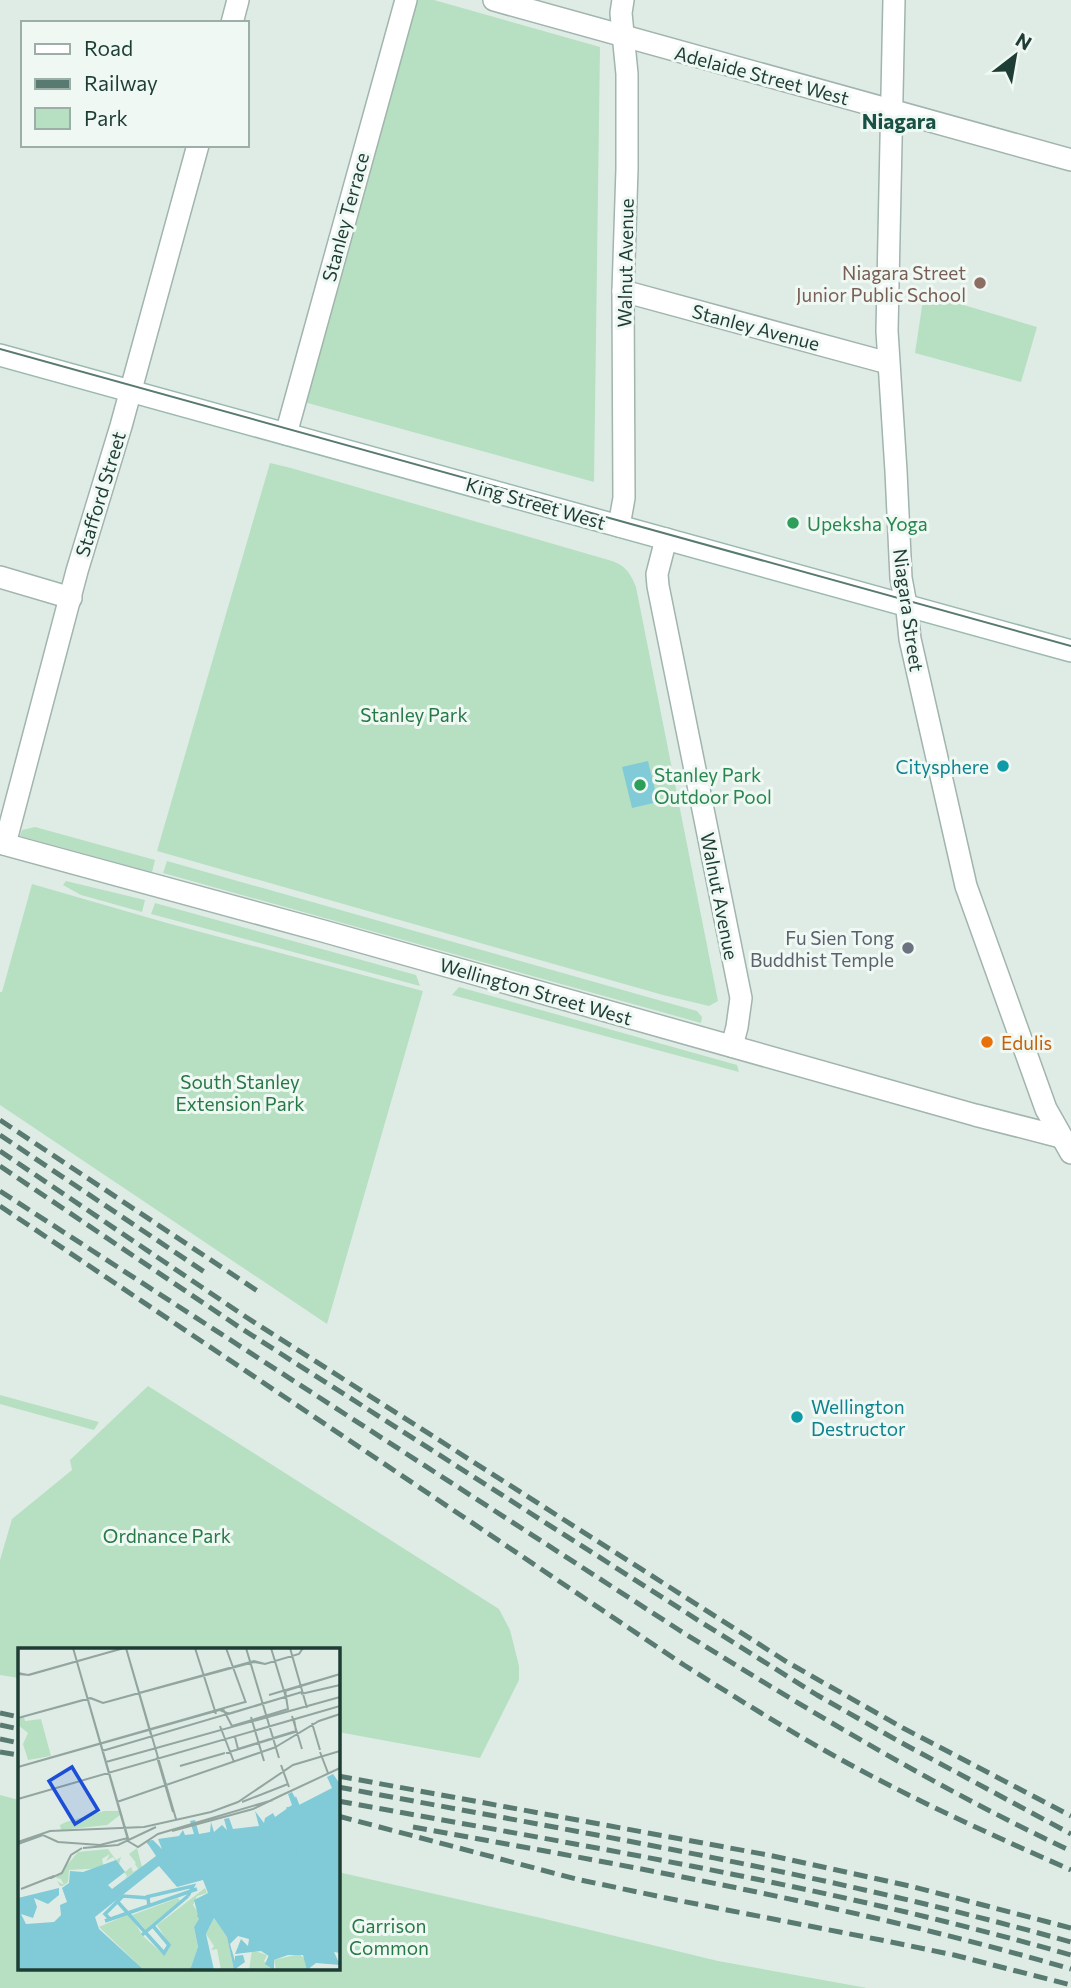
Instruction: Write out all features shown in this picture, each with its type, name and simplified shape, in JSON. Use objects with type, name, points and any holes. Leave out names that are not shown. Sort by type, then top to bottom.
[{"type":"street","points":[[233,21],[238,0]]},
{"type":"street","name":"Stanley Terrace","points":[[286,434],[406,0]]},
{"type":"street","name":"Adelaide Street West","points":[[494,0],[1071,160]]},
{"type":"street","name":"Walnut Avenue","points":[[619,526],[624,498],[627,169],[627,74],[621,13],[623,0]]},
{"type":"street","name":"Niagara Street","points":[[894,0],[887,331],[901,578],[913,652],[966,886],[1046,1109],[1068,1143]]},
{"type":"street","name":"Stafford Street","points":[[3,843],[197,147]]},
{"type":"street","name":"Stanley Avenue","points":[[624,291],[888,363]]},
{"type":"street","name":"King Street West","points":[[0,355],[1071,651]]},
{"type":"street","name":"Walnut Avenue","points":[[666,539],[657,574],[658,586],[741,998],[732,1046]]},
{"type":"street","points":[[0,577],[71,598]]},
{"type":"street","name":"Wellington Street West","points":[[3,843],[337,934],[1068,1143]]},
{"type":"green space","points":[[412,0],[434,0],[600,47],[594,482],[304,402]]},
{"type":"green space","points":[[923,300],[947,300],[1037,327],[1021,382],[915,353]]},
{"type":"green space","name":"Stanley Park","points":[[270,463],[612,561],[627,571],[636,587],[718,1001],[709,1006],[663,995],[157,851]]},
{"type":"green space","points":[[35,827],[155,860],[152,872],[20,836],[22,830]]},
{"type":"green space","points":[[167,861],[697,1011],[702,1017],[701,1023],[163,873]]},
{"type":"green space","points":[[66,881],[145,900],[142,912],[81,895],[63,885]]},
{"type":"green space","name":"South Stanley Extension Park","points":[[32,884],[423,991],[327,1324],[0,1105],[0,992]]},
{"type":"green space","points":[[155,903],[416,975],[420,986],[151,914]]},
{"type":"green space","points":[[459,987],[737,1065],[739,1072],[452,995]]},
{"type":"green space","name":"Ordnance Park","points":[[148,1386],[499,1609],[510,1630],[519,1666],[519,1680],[480,1758],[340,1732],[340,1648],[18,1648],[18,1678],[0,1675],[0,1560],[12,1519],[72,1470],[70,1460]]},
{"type":"green space","points":[[0,1395],[99,1422],[94,1430],[0,1404]]},
{"type":"green space","name":"Garrison Common","points":[[0,1795],[18,1800],[18,1970],[340,1970],[340,1872],[718,1961],[867,1988],[0,1988]]},
{"type":"water","name":"Stanley Park Outdoor Pool","points":[[648,761],[658,802],[632,808],[622,767]]},
{"type":"tram line","points":[[0,349],[1071,646]]},
{"type":"railway","points":[[0,1120],[259,1292]]},
{"type":"railway","points":[[0,1135],[206,1273]]},
{"type":"railway","points":[[0,1151],[246,1317],[787,1662],[903,1728],[1071,1816]]},
{"type":"railway","points":[[0,1166],[239,1327],[817,1695],[1071,1834]]},
{"type":"railway","points":[[0,1191],[727,1660],[921,1774],[1071,1851]]},
{"type":"railway","points":[[0,1206],[684,1665],[745,1703],[876,1778],[1071,1870]]},
{"type":"railway","points":[[0,1713],[18,1717]]},
{"type":"railway","points":[[0,1725],[18,1729]]},
{"type":"railway","points":[[0,1739],[18,1743]]},
{"type":"railway","points":[[0,1752],[18,1755]]},
{"type":"railway","points":[[340,1776],[768,1855],[914,1887],[1071,1928]]},
{"type":"railway","points":[[340,1787],[798,1875],[1071,1942]]},
{"type":"railway","points":[[340,1801],[614,1851],[798,1888],[980,1930],[1071,1955]]},
{"type":"railway","points":[[340,1817],[576,1879],[954,1955],[1071,1985]]},
{"type":"railway","points":[[413,1827],[744,1889],[990,1946],[1071,1969]]},
{"type":"place","name":"Niagara Street Junior Public School","points":[[980,283]]},
{"type":"place","name":"Upeksha Yoga","points":[[793,523]]},
{"type":"place","name":"Citysphere","points":[[1003,766]]},
{"type":"place","name":"Stanley Park Outdoor Pool","points":[[640,785]]},
{"type":"place","name":"Fu Sien Tong Buddhist Temple","points":[[908,948]]},
{"type":"place","name":"Edulis","points":[[987,1042]]},
{"type":"place","name":"Wellington Destructor","points":[[797,1417]]},
{"type":"district","name":"Niagara","points":[[899,120]]}]
